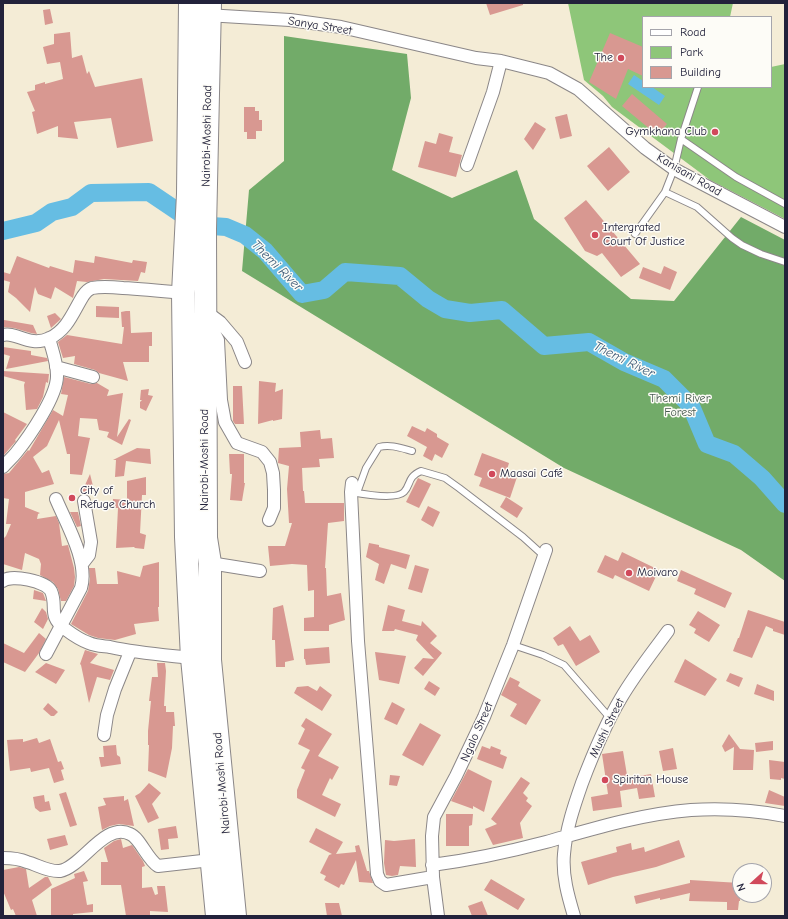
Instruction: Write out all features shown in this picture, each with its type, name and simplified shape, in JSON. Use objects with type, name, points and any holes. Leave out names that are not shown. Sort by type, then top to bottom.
[{"type":"highway","name":"Nairobi-Moshi Road","points":[[200,8],[196,228],[205,314],[206,538],[210,563],[210,660],[235,916]]},
{"type":"highway","name":"Nairobi-Moshi Road","points":[[196,228],[183,293],[186,537],[192,658],[217,916]]},
{"type":"street","name":"Sanya Street","points":[[200,8],[341,27],[448,52]]},
{"type":"street","name":"Kanisani Road","points":[[448,52],[476,58],[501,61],[548,73],[578,89],[645,148],[674,169],[785,227]]},
{"type":"street","points":[[467,165],[493,92],[501,61]]},
{"type":"street","points":[[3,335],[7,333],[30,341],[38,341],[49,338],[63,329],[74,314],[84,295],[90,289],[104,287],[183,293]]},
{"type":"street","points":[[205,314],[220,322],[237,342],[245,362]]},
{"type":"street","points":[[205,314],[218,340],[222,405],[225,422],[237,443],[262,452],[270,462],[273,473],[274,508],[269,520]]},
{"type":"street","points":[[3,467],[16,454],[49,401],[55,386],[57,376],[56,367],[49,338]]},
{"type":"street","points":[[56,367],[93,377]]},
{"type":"street","points":[[353,489],[358,641],[377,874],[380,881],[386,885],[462,861],[515,850],[638,818],[690,810],[731,809],[785,816]]},
{"type":"street","points":[[46,654],[82,588],[84,580],[81,558],[56,499]]},
{"type":"street","points":[[82,564],[89,555],[91,542],[84,501]]},
{"type":"street","name":"Ngalo Street","points":[[438,916],[433,871],[432,836],[434,817],[456,776],[484,717],[513,645],[545,553]]},
{"type":"street","points":[[210,563],[260,571]]},
{"type":"street","points":[[3,581],[10,578],[24,579],[48,588],[51,592],[55,618],[61,626],[76,638],[90,644],[130,652],[192,658]]},
{"type":"street","name":"Mushi Street","points":[[574,916],[566,886],[564,854],[570,821],[578,795],[594,752],[610,718],[635,675],[668,631]]},
{"type":"street","points":[[104,736],[107,716],[115,689],[130,652]]},
{"type":"street","points":[[3,858],[27,862],[53,870],[65,869],[72,866],[100,841],[110,835],[120,832],[131,834],[148,857],[158,866],[211,860]]},
{"type":"lane","points":[[636,234],[665,192],[674,169],[681,139],[698,88]]},
{"type":"lane","points":[[681,139],[736,177],[785,204]]},
{"type":"lane","points":[[665,192],[697,207],[742,245],[785,262]]},
{"type":"lane","points":[[412,450],[384,445],[379,447],[353,489],[390,496],[399,495],[404,492],[413,476],[421,471],[445,478],[545,553]]},
{"type":"lane","points":[[513,645],[543,655],[564,665],[610,718]]},
{"type":"green space","name":"Gymkhana Club","points":[[568,3],[733,3],[730,16],[642,16],[642,88],[772,88],[772,67],[785,64],[785,219],[710,180],[612,107],[603,96],[584,80]]},
{"type":"green space","name":"Themi River Forest","points":[[284,36],[407,54],[411,98],[392,170],[452,198],[517,170],[534,219],[631,299],[674,301],[741,217],[785,240],[785,581],[741,550],[564,468],[242,271],[249,190],[284,161]]},
{"type":"water","points":[[634,75],[642,80],[642,88],[653,88],[665,96],[659,105],[628,84]]},
{"type":"building","points":[[486,3],[523,3],[523,5],[490,15]]},
{"type":"building","points":[[50,9],[53,23],[45,25],[43,10]]},
{"type":"building","points":[[70,32],[72,58],[82,55],[87,74],[89,71],[95,87],[142,78],[153,141],[117,148],[111,118],[74,122],[78,139],[58,137],[58,126],[37,134],[32,112],[35,111],[27,92],[35,90],[35,85],[63,79],[60,62],[47,64],[43,47],[54,44],[54,34]]},
{"type":"building","name":"The","points":[[610,33],[642,47],[642,76],[628,69],[616,99],[589,82]]},
{"type":"building","points":[[632,94],[667,124],[657,135],[622,106]]},
{"type":"building","points":[[244,107],[255,107],[255,111],[259,111],[259,120],[262,120],[262,131],[256,131],[256,139],[247,139],[247,132],[244,132]]},
{"type":"building","points":[[567,114],[572,136],[560,139],[555,117]]},
{"type":"building","points":[[535,122],[546,129],[533,150],[524,139]]},
{"type":"building","points":[[439,133],[453,137],[449,152],[462,155],[456,177],[418,167],[425,141],[436,144]]},
{"type":"building","points":[[609,147],[630,172],[608,191],[587,166]]},
{"type":"building","name":"Intergrated Court Of Justice","points":[[586,200],[640,264],[621,277],[602,253],[597,256],[585,251],[564,218]]},
{"type":"building","points":[[17,256],[49,268],[50,266],[73,273],[75,260],[94,263],[95,256],[132,263],[133,260],[147,262],[145,273],[141,272],[138,281],[104,279],[87,282],[77,281],[73,298],[55,287],[51,299],[38,294],[35,287],[30,312],[8,292],[10,282],[3,280],[3,272],[10,274]]},
{"type":"building","points":[[664,266],[677,272],[670,290],[639,278],[643,267],[661,274]]},
{"type":"building","points":[[96,306],[119,307],[119,318],[96,317]]},
{"type":"building","points":[[130,311],[131,333],[152,332],[152,346],[149,346],[149,362],[123,362],[128,381],[74,364],[75,356],[63,358],[58,342],[67,335],[122,344],[124,327],[122,327],[121,312]]},
{"type":"building","points":[[55,313],[61,319],[51,328],[47,316]]},
{"type":"building","points":[[4,320],[33,325],[37,334],[14,328],[3,327]]},
{"type":"building","points":[[3,347],[31,351],[31,355],[47,358],[48,361],[6,369],[10,356],[3,354]]},
{"type":"building","points":[[3,371],[49,374],[48,383],[46,382],[43,397],[37,409],[26,410],[25,382],[3,376]]},
{"type":"building","points":[[64,377],[91,384],[97,383],[109,390],[107,396],[123,393],[117,437],[129,419],[131,420],[122,445],[107,437],[109,432],[99,430],[97,419],[80,418],[78,436],[90,438],[82,475],[70,474],[70,454],[67,454],[59,420],[47,446],[33,457],[42,473],[49,470],[54,484],[25,492],[25,507],[40,513],[38,514],[37,519],[56,516],[59,523],[62,546],[68,545],[74,568],[74,586],[66,601],[61,601],[58,589],[53,582],[40,575],[41,564],[39,559],[25,553],[22,570],[3,564],[3,539],[6,536],[11,524],[6,524],[9,499],[3,498],[3,474],[9,473],[28,450],[29,451],[53,410],[63,416],[68,395],[61,394]]},
{"type":"building","points":[[259,381],[276,383],[275,392],[283,389],[282,419],[258,424]]},
{"type":"building","points":[[233,386],[242,386],[244,424],[235,424],[233,421]]},
{"type":"building","points":[[149,389],[148,395],[153,396],[146,411],[140,408],[140,402],[142,400],[140,400],[141,390]]},
{"type":"building","points":[[3,412],[27,424],[15,440],[16,441],[4,455]]},
{"type":"building","points":[[412,426],[425,432],[427,428],[437,434],[437,437],[449,444],[442,458],[435,454],[432,461],[423,456],[427,447],[407,436]]},
{"type":"building","points":[[320,430],[321,439],[332,438],[334,458],[319,459],[320,467],[302,468],[303,491],[305,503],[344,503],[344,521],[328,523],[325,568],[327,596],[341,593],[345,620],[329,625],[329,631],[304,631],[304,618],[314,617],[314,590],[308,591],[307,565],[292,564],[270,566],[268,546],[285,546],[292,523],[289,523],[287,489],[289,466],[278,463],[279,448],[301,447],[300,432]]},
{"type":"building","points":[[137,448],[150,449],[151,464],[126,461],[124,476],[115,477],[116,460],[113,460]]},
{"type":"building","name":"Maasai Café","points":[[482,453],[509,463],[506,473],[517,477],[510,498],[479,486],[482,478],[474,475]]},
{"type":"building","points":[[229,454],[244,454],[245,483],[242,501],[230,500],[232,474],[230,474]]},
{"type":"building","points":[[90,474],[94,490],[81,494]]},
{"type":"building","points":[[146,477],[146,495],[142,495],[140,533],[146,535],[144,549],[134,547],[116,548],[118,508],[112,508],[113,499],[127,500],[127,481]]},
{"type":"building","points":[[418,478],[431,484],[419,508],[406,502]]},
{"type":"building","points":[[506,497],[523,508],[517,518],[500,507]]},
{"type":"building","points":[[428,506],[440,512],[433,527],[421,520]]},
{"type":"building","points":[[70,512],[78,512],[81,526],[77,527]]},
{"type":"building","points":[[369,543],[410,555],[406,569],[391,564],[384,584],[375,580],[379,564],[366,557]]},
{"type":"building","name":"Moivaro","points":[[622,552],[659,570],[649,591],[615,575],[613,579],[597,572],[605,555],[618,561]]},
{"type":"building","points":[[159,562],[159,621],[134,624],[136,634],[115,640],[98,638],[89,635],[71,624],[88,591],[90,579],[89,568],[95,568],[97,584],[118,584],[117,571],[140,577],[143,566]]},
{"type":"building","points":[[415,565],[429,569],[422,593],[408,589]]},
{"type":"building","points":[[681,570],[732,593],[725,608],[694,594],[696,589],[677,581]]},
{"type":"building","points":[[34,590],[43,593],[46,601],[33,599]]},
{"type":"building","points":[[283,605],[294,660],[285,662],[285,667],[276,667],[275,640],[272,640],[273,608]]},
{"type":"building","points":[[388,605],[405,610],[402,621],[421,626],[422,621],[437,636],[430,643],[442,653],[423,676],[414,668],[423,658],[434,659],[416,640],[418,635],[395,629],[394,631],[382,631]]},
{"type":"building","points":[[42,608],[46,612],[48,619],[43,629],[34,622]]},
{"type":"building","points":[[748,610],[785,622],[785,635],[773,631],[773,629],[766,626],[752,658],[733,651]]},
{"type":"building","points":[[698,611],[720,625],[709,642],[694,633],[696,629],[689,625]]},
{"type":"building","points":[[570,626],[580,641],[590,635],[600,652],[576,666],[563,644],[558,646],[553,638]]},
{"type":"building","points":[[39,633],[46,639],[39,653],[25,672],[3,662],[3,643],[24,653]]},
{"type":"building","points":[[329,647],[330,663],[306,665],[304,659],[304,649]]},
{"type":"building","points":[[85,650],[98,654],[90,663],[114,670],[110,680],[97,677],[89,703],[80,664]]},
{"type":"building","points":[[375,652],[406,656],[399,684],[379,680]]},
{"type":"building","points":[[685,659],[717,679],[705,696],[674,682]]},
{"type":"building","points":[[46,663],[65,670],[56,684],[35,672]]},
{"type":"building","points":[[157,663],[165,663],[164,706],[166,706],[166,712],[174,712],[175,726],[173,726],[172,748],[166,778],[148,771],[148,731],[151,701],[149,701],[152,677],[158,677]]},
{"type":"building","points":[[730,673],[743,678],[739,687],[726,681]]},
{"type":"building","points":[[510,677],[520,682],[518,686],[541,700],[526,725],[510,716],[517,704],[501,695]]},
{"type":"building","points":[[429,681],[440,688],[435,696],[424,689]]},
{"type":"building","points":[[757,684],[774,691],[774,701],[754,694]]},
{"type":"building","points":[[308,686],[317,691],[320,686],[332,695],[322,711],[294,693],[297,687]]},
{"type":"building","points":[[392,702],[405,709],[397,725],[384,719]]},
{"type":"building","points":[[48,703],[58,712],[54,716],[51,716],[43,709]]},
{"type":"building","points":[[306,718],[332,734],[318,756],[339,767],[332,780],[330,778],[322,795],[341,804],[335,817],[297,798],[297,790],[305,770],[301,768],[310,750],[298,744],[305,729],[301,726]]},
{"type":"building","points":[[420,723],[441,735],[423,766],[402,755]]},
{"type":"building","points":[[729,734],[740,749],[754,750],[753,770],[733,770],[734,747],[725,752],[722,746]]},
{"type":"building","points":[[37,738],[39,743],[50,739],[58,762],[61,761],[64,769],[61,770],[64,780],[54,783],[49,768],[31,772],[30,768],[10,771],[7,740],[23,739],[23,742]]},
{"type":"building","points":[[773,741],[773,750],[756,752],[755,743]]},
{"type":"building","points":[[116,745],[117,755],[120,757],[121,764],[101,767],[99,757],[104,757],[103,746]]},
{"type":"building","points":[[482,746],[490,749],[491,746],[501,750],[500,754],[507,757],[503,769],[477,759]]},
{"type":"building","points":[[673,748],[677,769],[663,771],[659,751]]},
{"type":"building","points":[[623,751],[628,778],[651,774],[655,797],[639,799],[637,788],[620,791],[622,807],[593,811],[591,797],[608,794],[602,754]]},
{"type":"building","points":[[769,760],[785,762],[785,779],[770,779]]},
{"type":"building","points":[[468,769],[492,781],[484,812],[473,806],[473,809],[451,801]]},
{"type":"building","points":[[390,775],[400,776],[397,786],[389,785]]},
{"type":"building","points":[[521,777],[530,783],[523,793],[528,798],[526,801],[532,806],[520,823],[523,838],[493,845],[485,829],[497,824],[491,819]]},
{"type":"building","points":[[149,783],[161,793],[152,804],[159,818],[148,823],[135,796],[140,793]]},
{"type":"building","points":[[769,790],[785,797],[785,806],[765,803]]},
{"type":"building","points":[[66,792],[77,825],[70,827],[59,794]]},
{"type":"building","points":[[44,795],[45,802],[49,801],[51,810],[40,812],[35,808],[33,797]]},
{"type":"building","points":[[124,796],[124,801],[128,799],[134,826],[119,824],[102,830],[98,807],[106,805],[103,798]]},
{"type":"building","points":[[446,814],[473,814],[472,825],[469,826],[469,846],[446,846]]},
{"type":"building","points":[[176,826],[178,838],[168,839],[169,849],[161,850],[158,829]]},
{"type":"building","points":[[316,828],[343,842],[336,854],[356,852],[355,846],[359,845],[367,871],[369,871],[373,883],[359,882],[356,860],[344,885],[341,884],[339,888],[324,880],[326,876],[320,873],[329,855],[332,854],[309,842]]},
{"type":"building","points":[[65,835],[68,845],[50,850],[47,839]]},
{"type":"building","points":[[121,839],[123,848],[132,845],[143,861],[145,866],[142,867],[142,888],[152,887],[155,895],[158,894],[157,886],[165,886],[168,912],[150,911],[150,916],[126,916],[121,885],[101,885],[101,862],[108,862],[104,848],[114,841]]},
{"type":"building","points":[[415,839],[416,867],[400,866],[398,875],[386,875],[384,863],[385,840],[394,841]]},
{"type":"building","points":[[679,840],[685,857],[656,867],[613,877],[588,885],[581,862],[617,852],[616,847],[631,843],[632,850],[644,847],[645,852]]},
{"type":"building","points":[[19,867],[26,869],[29,888],[45,877],[48,877],[52,885],[32,900],[37,916],[16,916],[13,909],[11,910],[3,891],[3,870]]},
{"type":"building","points":[[84,871],[88,881],[83,882],[87,905],[93,904],[93,912],[73,914],[73,916],[51,916],[51,889],[75,878],[74,874]]},
{"type":"building","points":[[491,879],[525,899],[518,910],[484,890]]},
{"type":"building","points":[[690,880],[732,883],[732,903],[739,903],[738,910],[727,910],[727,902],[689,901],[690,893],[636,904],[634,896],[690,883]]},
{"type":"building","points":[[482,901],[488,916],[472,916],[468,906]]},
{"type":"building","points":[[325,903],[339,903],[342,916],[327,916]]},
{"type":"waterway","name":"Themi River","points":[[3,231],[36,223],[52,212],[72,207],[91,193],[149,192],[198,225],[226,227],[245,235],[265,251],[302,294],[324,290],[345,272],[400,276],[428,299],[445,309],[470,313],[502,310],[544,346],[589,342],[624,362],[664,379],[691,406],[707,444],[734,454],[762,478],[785,504]]},
{"type":"place","name":"The","points":[[621,58]]},
{"type":"place","name":"Gymkhana Club","points":[[715,132]]},
{"type":"place","name":"Intergrated Court Of Justice","points":[[595,235]]},
{"type":"place","name":"Maasai Café","points":[[492,474]]},
{"type":"place","name":"City of Refuge Church","points":[[72,498]]},
{"type":"place","name":"Moivaro","points":[[629,573]]},
{"type":"place","name":"Spiritan House","points":[[605,780]]}]
